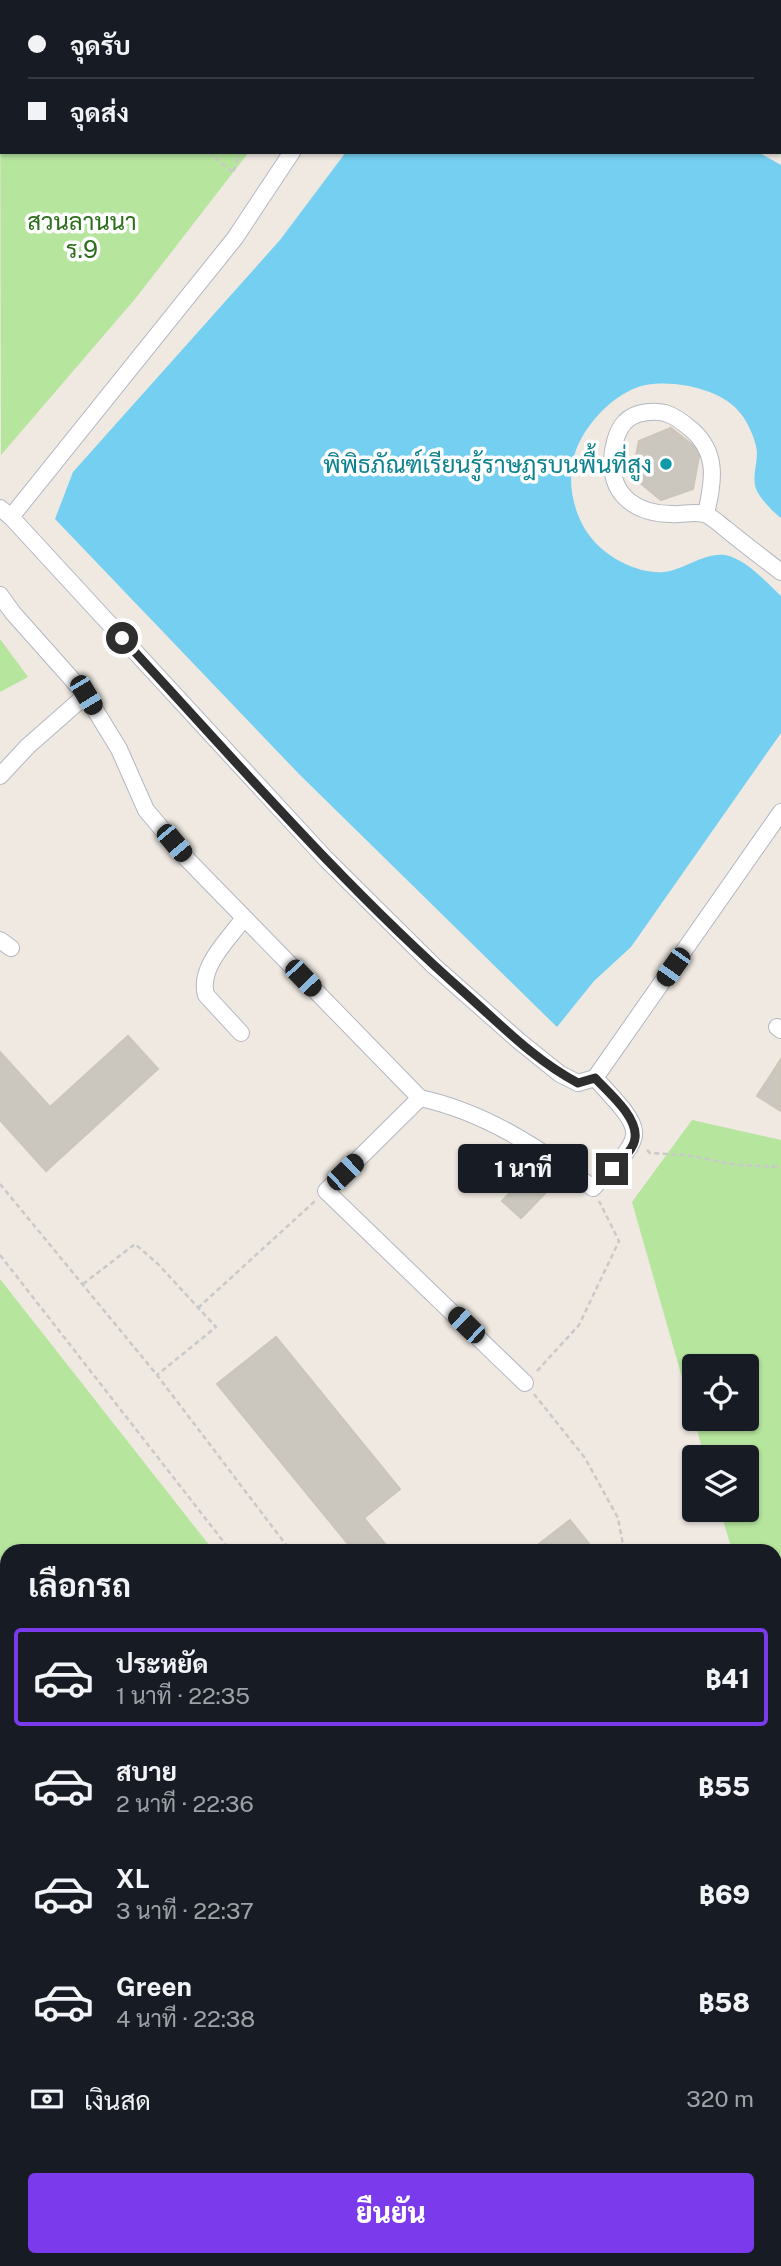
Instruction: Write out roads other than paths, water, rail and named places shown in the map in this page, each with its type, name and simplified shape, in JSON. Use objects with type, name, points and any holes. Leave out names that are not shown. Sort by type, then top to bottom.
[{"type":"street","points":[[291,154],[234,238],[6,512],[326,859],[433,966],[519,1041],[560,1074],[578,1083],[595,1078],[781,812]]},
{"type":"street","points":[[706,514],[713,467],[708,448],[698,435],[683,422],[667,414],[646,413],[625,421],[617,434],[612,455],[612,470],[621,495],[647,512],[706,514],[781,572]]},
{"type":"street","points":[[0,595],[86,695],[119,750],[146,810],[188,860],[420,1098],[443,1103],[514,1135],[554,1159],[593,1188],[630,1150],[635,1139],[634,1128],[625,1110],[595,1078]]},
{"type":"street","points":[[0,776],[28,746],[86,695]]},
{"type":"street","points":[[241,1033],[206,995],[204,988],[207,968],[244,918]]},
{"type":"street","points":[[420,1098],[326,1191],[525,1383]]},
{"type":"water","points":[[344,154],[762,154],[781,165],[781,518],[765,503],[756,489],[754,477],[757,449],[744,418],[720,397],[691,386],[645,385],[615,400],[598,415],[585,432],[573,461],[571,485],[576,509],[586,531],[607,553],[625,564],[645,571],[664,572],[709,556],[725,555],[748,566],[781,596],[781,733],[631,947],[594,981],[557,1027],[299,774],[55,519],[73,472],[280,240]]},
{"type":"place","name":"พิพิธภัณฑ์เรียนรู้ราษฎรบนพื้นที่สูง","points":[[666,464]]},
{"type":"park label","name":"สวนลานนา ร.9","points":[[82,235]]}]
